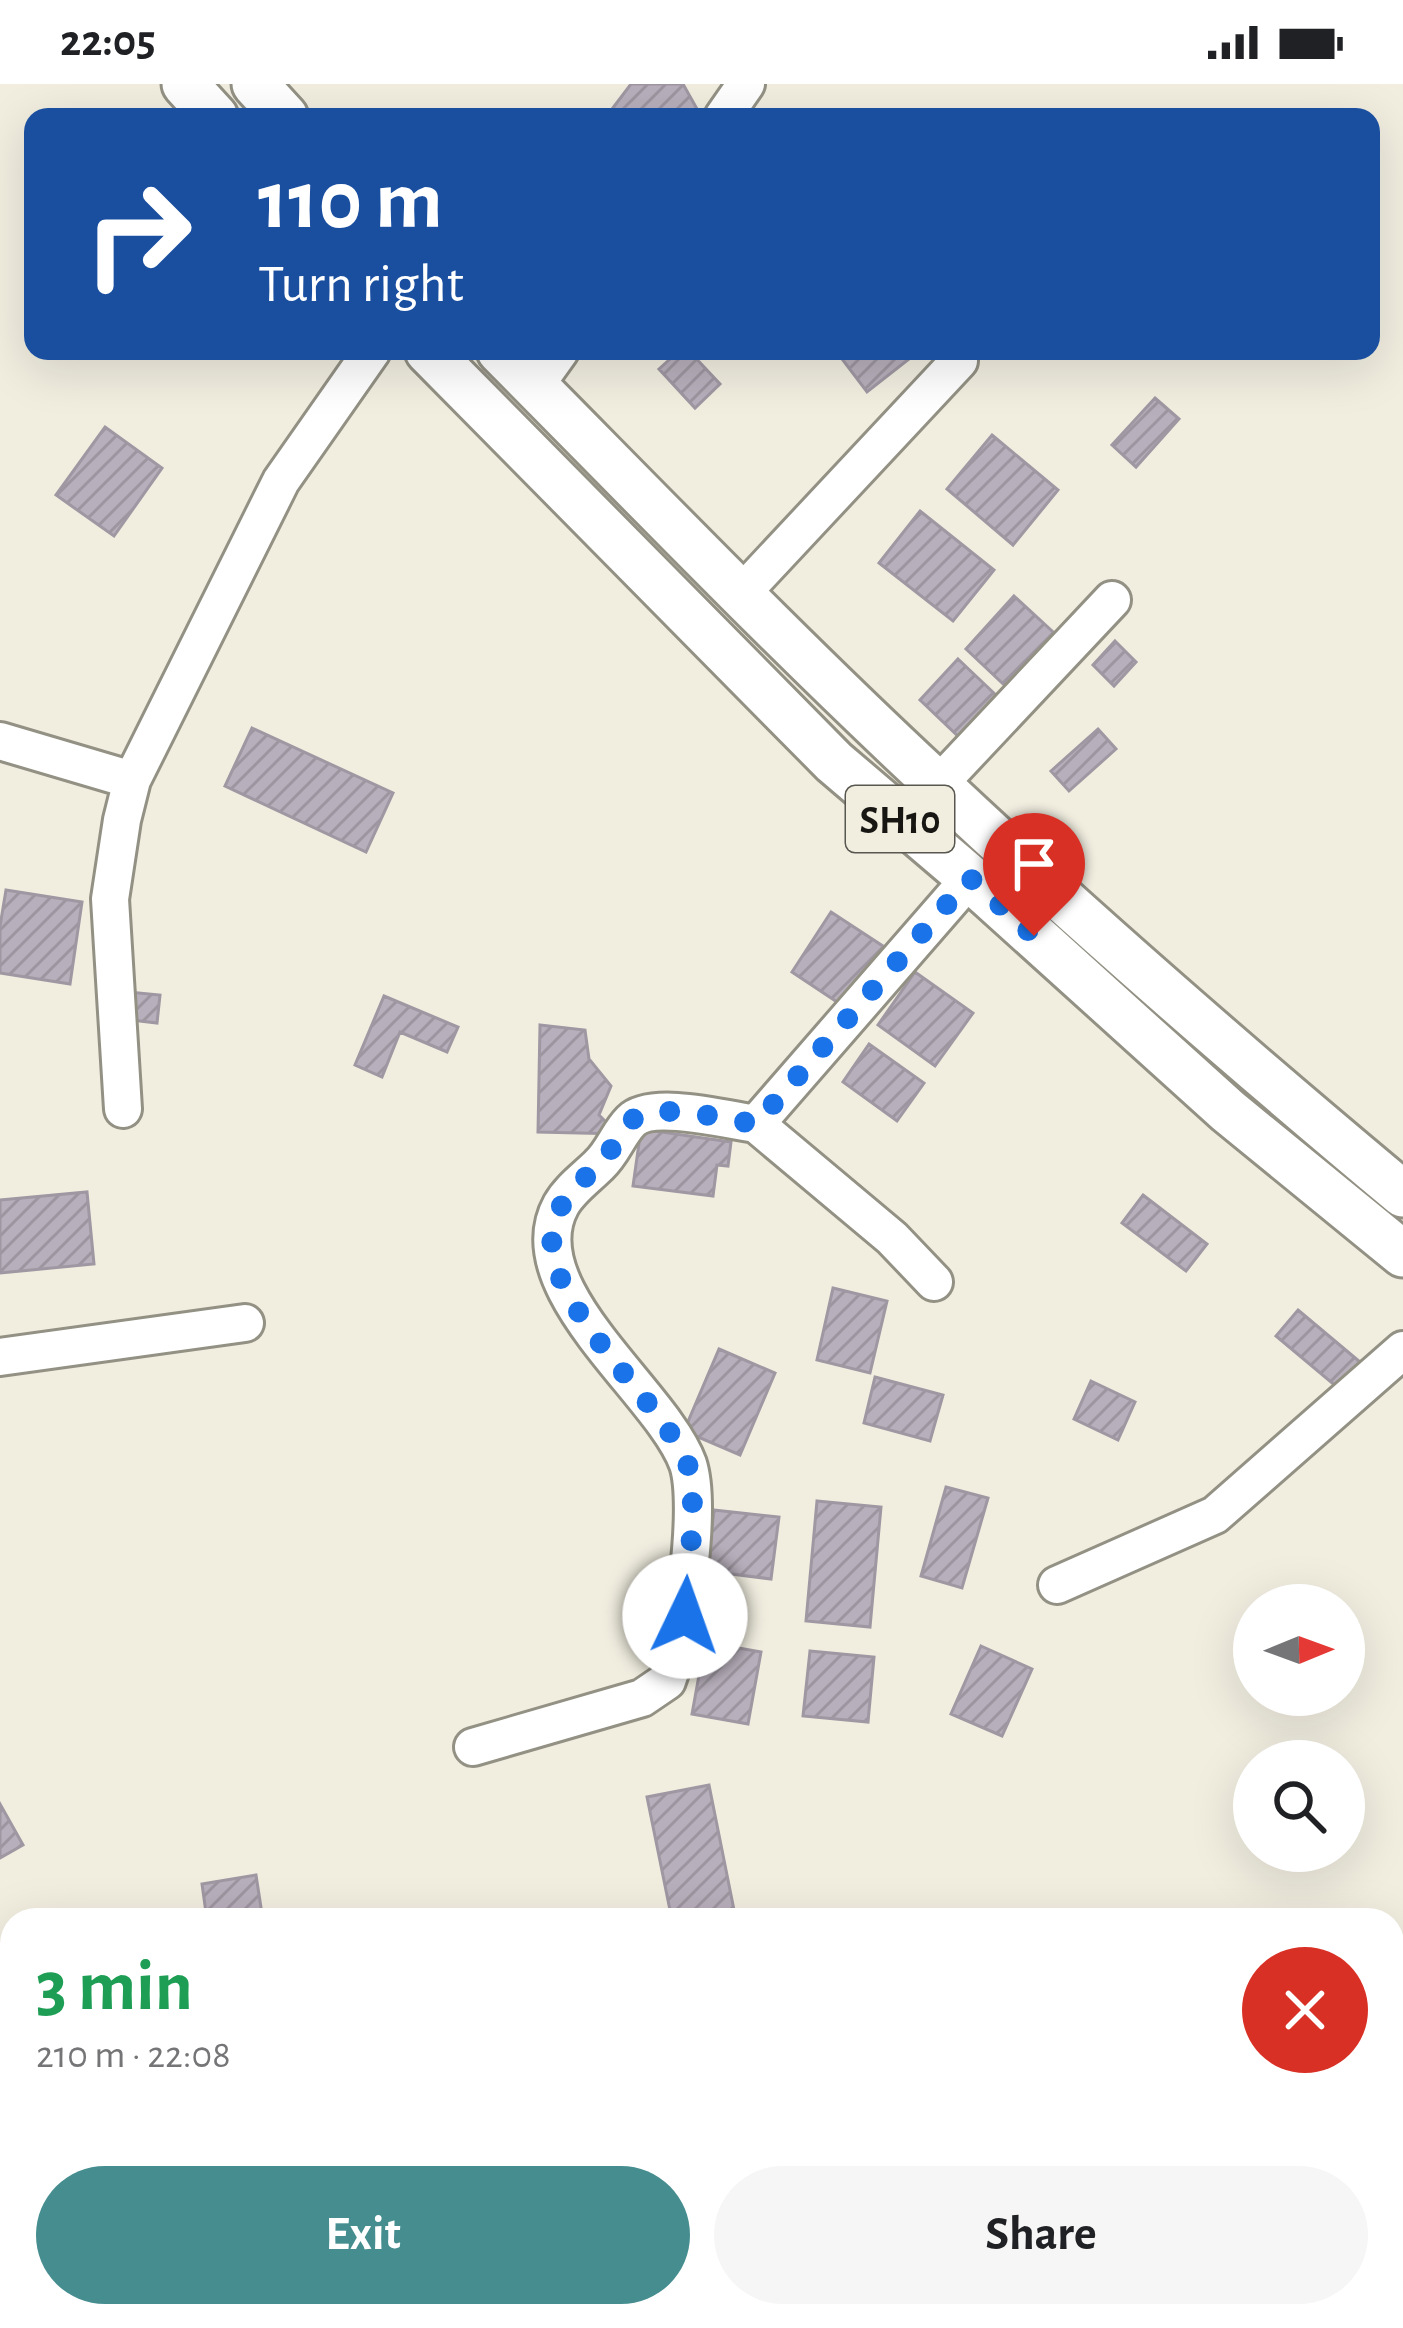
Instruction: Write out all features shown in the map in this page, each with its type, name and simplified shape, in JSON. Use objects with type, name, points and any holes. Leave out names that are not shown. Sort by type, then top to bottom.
[{"type":"main road","points":[[185,84],[207,108]]},
{"type":"main road","points":[[255,84],[277,108]]},
{"type":"main road","name":"SH10","points":[[437,360],[818,746],[1228,1111],[1403,1254]]},
{"type":"main road","name":"SH10","points":[[547,369],[741,594],[938,785],[1233,1052],[1403,1194]]},
{"type":"street","points":[[122,1108],[110,899],[132,780],[281,481],[366,360]]},
{"type":"street","points":[[741,594],[959,361]]},
{"type":"street","points":[[938,785],[1112,601]]},
{"type":"street","points":[[0,741],[132,780]]},
{"type":"street","points":[[756,1124],[970,878]]},
{"type":"street","points":[[473,1748],[642,1698],[667,1681],[685,1616],[691,1502],[687,1462],[668,1430],[604,1352],[558,1273],[551,1244],[562,1203],[616,1147],[629,1122],[656,1111],[756,1124],[892,1238],[934,1282]]},
{"type":"street","points":[[0,1357],[245,1323]]},
{"type":"street","points":[[1057,1585],[1215,1515],[1403,1351]]},
{"type":"building","points":[[631,84],[683,84],[696,108],[613,108]]},
{"type":"building","points":[[669,360],[697,360],[720,384],[695,408],[659,369]]},
{"type":"building","points":[[843,360],[908,360],[867,392]]},
{"type":"building","points":[[1155,398],[1179,419],[1136,467],[1112,445]]},
{"type":"building","points":[[105,427],[162,468],[114,536],[56,495]]},
{"type":"building","points":[[992,435],[1058,490],[1013,545],[947,489]]},
{"type":"building","points":[[920,511],[994,570],[953,621],[879,563]]},
{"type":"building","points":[[1014,596],[1064,642],[1015,695],[966,649]]},
{"type":"building","points":[[1115,641],[1136,662],[1114,686],[1093,665]]},
{"type":"building","points":[[958,659],[998,697],[960,738],[920,700]]},
{"type":"building","points":[[252,728],[393,793],[366,852],[225,786]]},
{"type":"building","points":[[1098,729],[1116,749],[1069,791],[1051,771]]},
{"type":"building","points":[[6,890],[82,902],[70,984],[0,973]]},
{"type":"building","points":[[831,912],[892,952],[852,1012],[792,972]]},
{"type":"building","points":[[915,972],[973,1013],[935,1066],[878,1025]]},
{"type":"building","points":[[108,990],[160,995],[157,1023],[105,1017]]},
{"type":"building","points":[[384,996],[458,1027],[447,1052],[400,1032],[382,1077],[355,1065]]},
{"type":"building","points":[[540,1025],[585,1030],[589,1059],[611,1086],[599,1115],[618,1134],[538,1132]]},
{"type":"building","points":[[869,1044],[924,1083],[897,1121],[843,1082]]},
{"type":"building","points":[[641,1129],[731,1142],[728,1166],[717,1165],[713,1196],[633,1186]]},
{"type":"building","points":[[87,1192],[94,1264],[0,1273],[0,1200]]},
{"type":"building","points":[[1143,1195],[1207,1244],[1186,1271],[1122,1223]]},
{"type":"building","points":[[833,1288],[887,1301],[870,1373],[817,1360]]},
{"type":"building","points":[[1298,1310],[1360,1362],[1338,1388],[1276,1336]]},
{"type":"building","points":[[719,1349],[775,1373],[740,1455],[684,1431]]},
{"type":"building","points":[[875,1377],[943,1395],[930,1441],[864,1423]]},
{"type":"building","points":[[1091,1381],[1135,1402],[1118,1440],[1074,1419]]},
{"type":"building","points":[[946,1487],[988,1498],[962,1588],[921,1576]]},
{"type":"building","points":[[817,1501],[881,1507],[870,1627],[806,1621]]},
{"type":"building","points":[[714,1510],[779,1517],[771,1579],[707,1571]]},
{"type":"building","points":[[705,1642],[761,1652],[748,1724],[692,1714]]},
{"type":"building","points":[[981,1646],[1032,1669],[1002,1736],[951,1714]]},
{"type":"building","points":[[810,1651],[874,1657],[868,1722],[803,1716]]},
{"type":"building","points":[[709,1785],[734,1908],[670,1908],[647,1797]]},
{"type":"building","points":[[0,1804],[23,1845],[0,1858]]},
{"type":"building","points":[[256,1875],[261,1908],[205,1908],[202,1884]]},
{"type":"route","points":[[685,1616],[691,1502],[687,1462],[668,1430],[604,1352],[558,1273],[551,1244],[562,1203],[639,1116],[656,1111],[756,1124],[970,878],[1034,936]]}]
